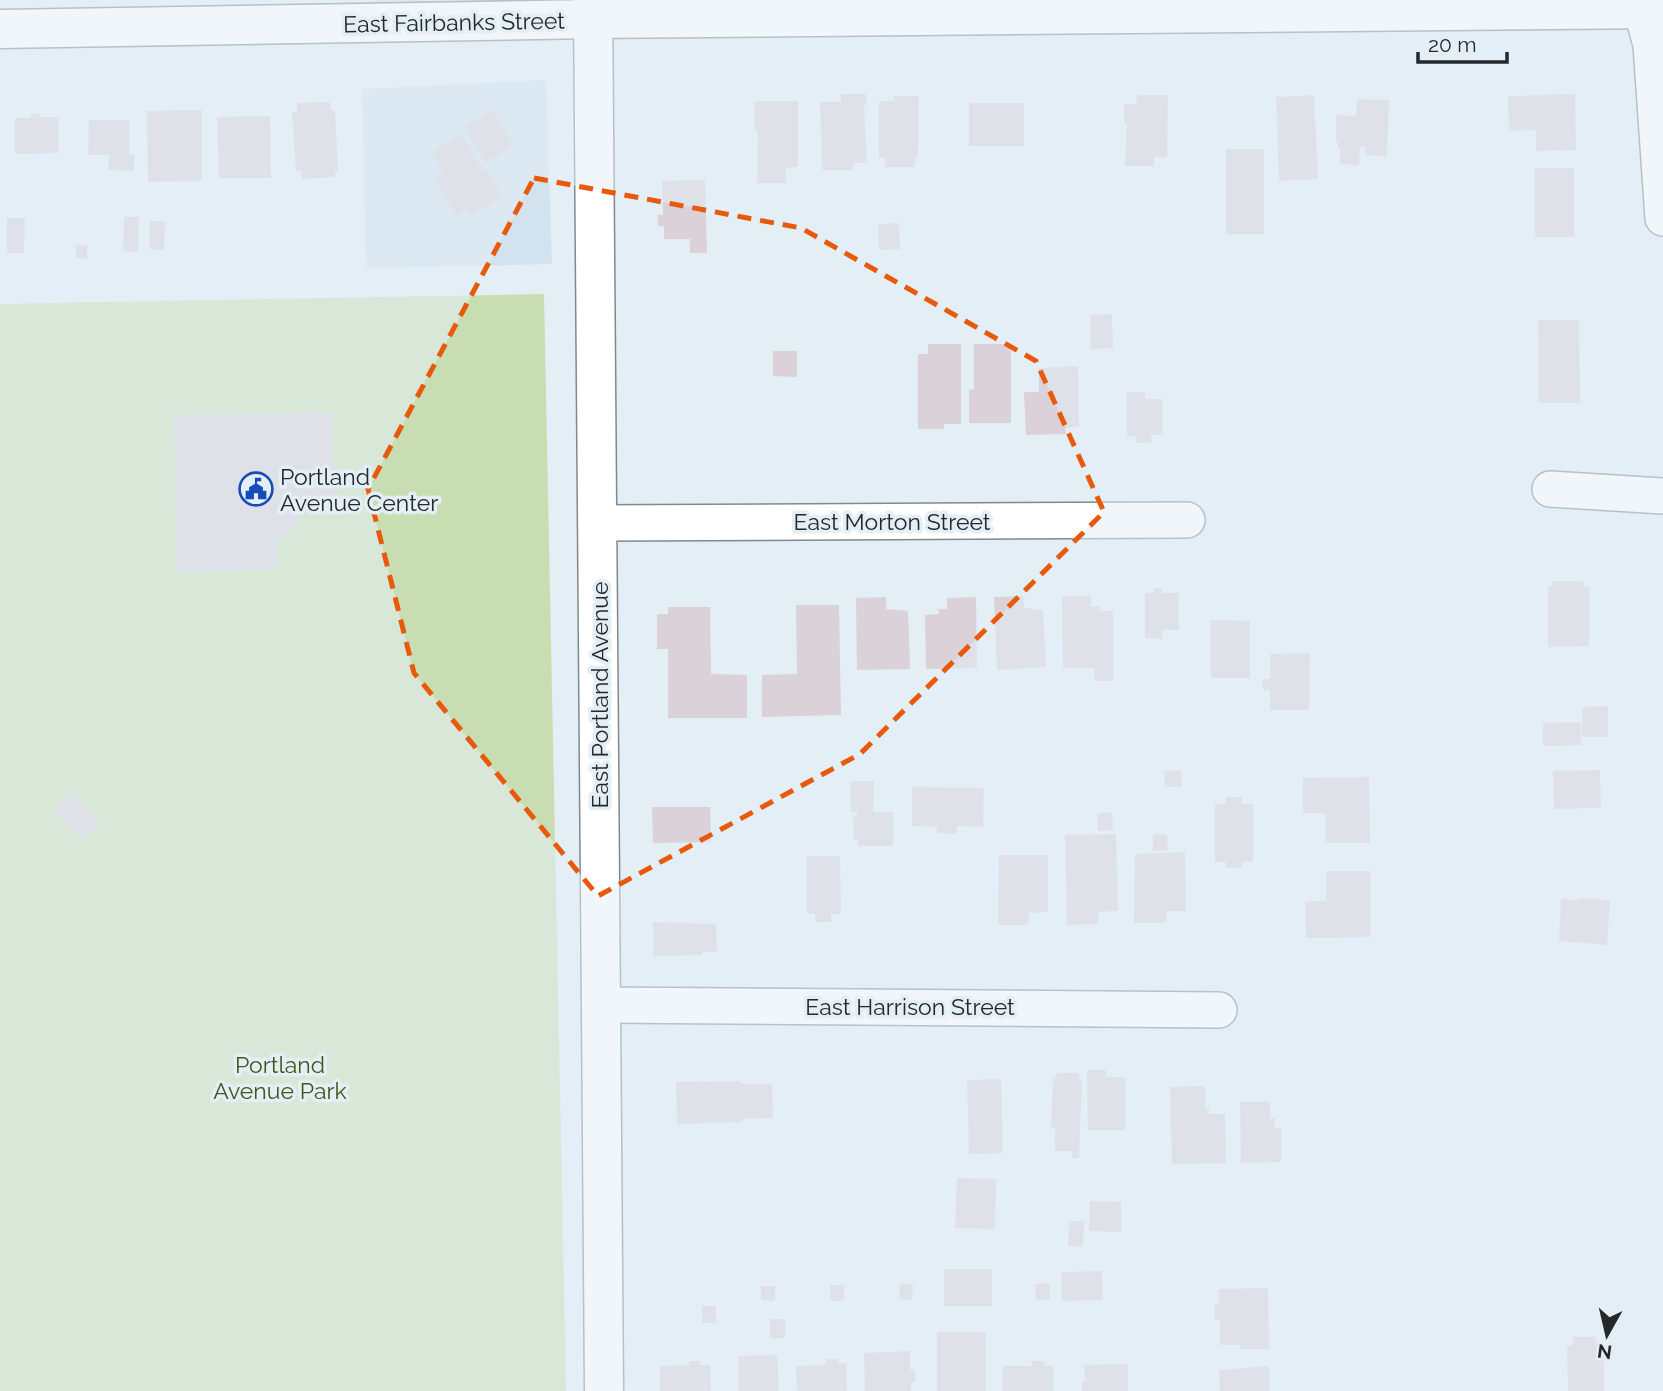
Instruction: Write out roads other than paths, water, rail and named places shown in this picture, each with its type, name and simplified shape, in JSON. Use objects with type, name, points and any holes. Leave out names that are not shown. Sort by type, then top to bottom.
[{"type":"street","name":"East Fairbanks Street","points":[[0,29],[593,10],[1648,6]]},
{"type":"street","points":[[1648,6],[1663,218]]},
{"type":"street","name":"East Portland Avenue","points":[[593,10],[604,1391]]},
{"type":"street","points":[[1550,489],[1663,496]]},
{"type":"street","name":"East Morton Street","points":[[597,523],[1187,520]]},
{"type":"street","name":"East Harrison Street","points":[[601,1004],[1219,1010]]},
{"type":"place","name":"Portland Avenue Center","points":[[256,489]]},
{"type":"park label","name":"Portland Avenue Park","points":[[280,1077]]}]
